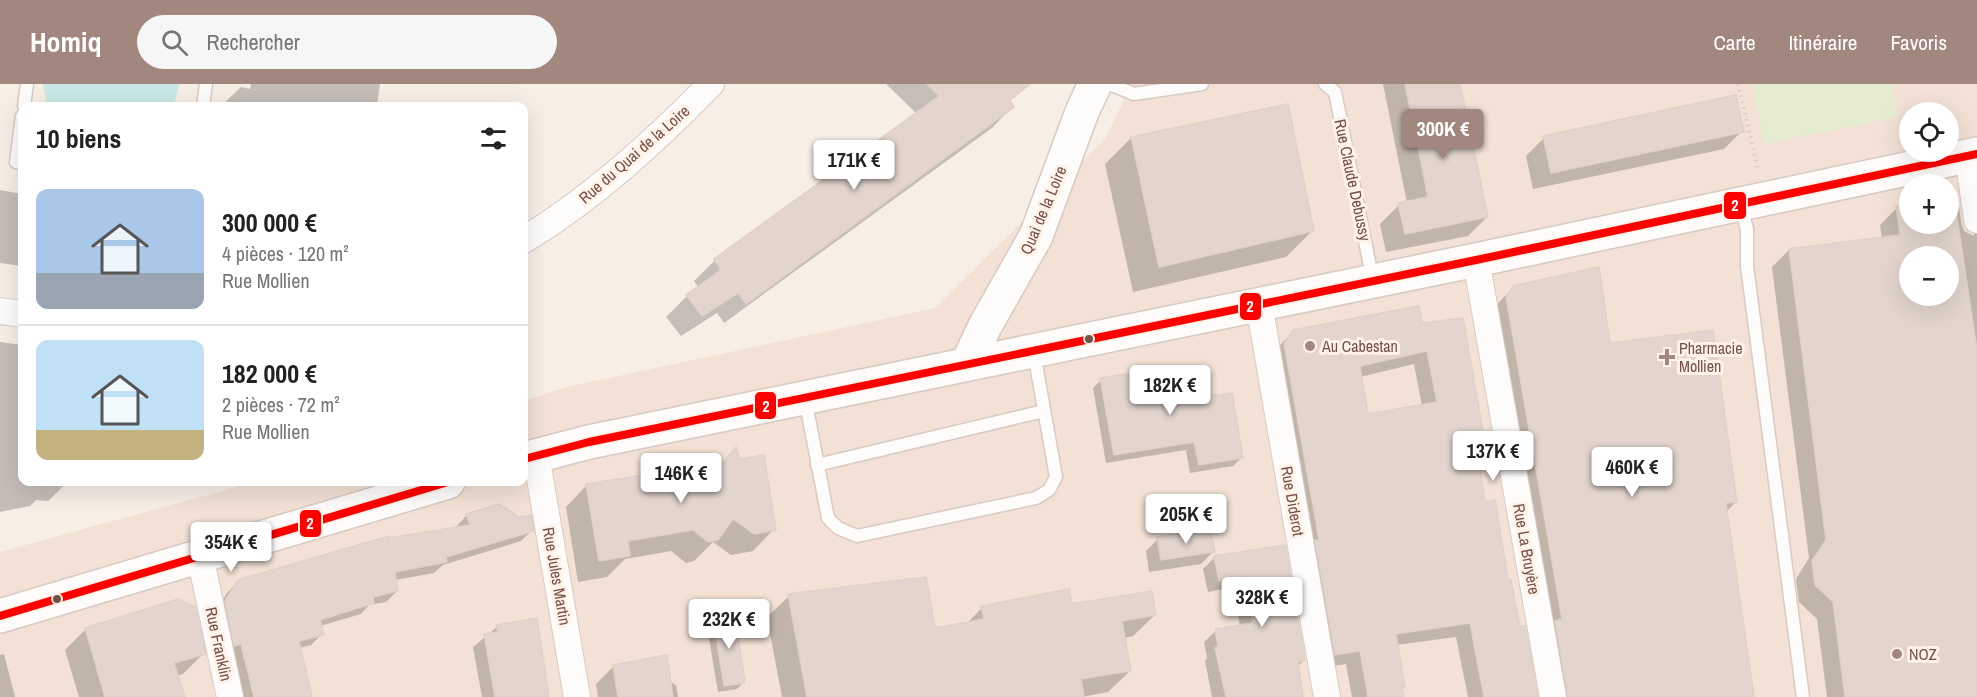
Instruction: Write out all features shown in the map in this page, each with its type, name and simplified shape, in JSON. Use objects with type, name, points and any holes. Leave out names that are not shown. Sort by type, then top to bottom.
[{"type":"street","name":"Rue du Quai de la Loire","points":[[528,237],[597,190],[639,155],[711,84]]},
{"type":"street","name":"Quai de la Loire","points":[[967,364],[985,326],[1036,236],[1082,112],[1095,84]]},
{"type":"street","points":[[530,457],[589,442],[1476,260],[1972,154],[1977,220]]},
{"type":"street","name":"Rue La Bruyère","points":[[1476,260],[1553,697]]},
{"type":"street","name":"Rue Diderot","points":[[1258,304],[1327,697]]},
{"type":"street","points":[[0,310],[18,313]]},
{"type":"street","name":"Rue Jules Martin","points":[[530,457],[577,697]]},
{"type":"street","points":[[0,616],[435,486]]},
{"type":"street","name":"Rue Franklin","points":[[200,556],[230,697]]},
{"type":"lane","points":[[25,102],[27,84]]},
{"type":"lane","points":[[204,102],[206,84]]},
{"type":"lane","points":[[1109,84],[1134,94],[1202,84]]},
{"type":"lane","name":"Rue Claude Debussy","points":[[1325,84],[1335,92],[1373,280]]},
{"type":"lane","points":[[18,147],[16,162],[18,162]]},
{"type":"lane","points":[[1752,201],[1747,229],[1747,266],[1803,697]]},
{"type":"lane","points":[[805,397],[828,518],[838,528],[857,536],[1036,498],[1049,490],[1056,477],[1034,351]]},
{"type":"lane","points":[[817,465],[1044,411]]},
{"type":"path","points":[[1738,84],[1752,201]]},
{"type":"shaded area","points":[[1132,84],[1977,84],[1977,697],[0,697],[0,552],[240,486],[528,486],[528,400],[567,387],[935,308],[1105,139]]},
{"type":"green space","points":[[1752,84],[1892,84],[1899,117],[1764,144]]},
{"type":"water","points":[[43,84],[179,84],[175,102],[46,102]]},
{"type":"building","points":[[927,84],[1030,84],[1010,100],[1014,107],[746,304],[738,293],[702,316],[686,295],[721,270],[714,259],[939,96]]},
{"type":"building","points":[[1405,84],[1460,84],[1488,217],[1405,234],[1398,203],[1428,197]]},
{"type":"building","points":[[1736,95],[1744,132],[1551,173],[1543,136]]},
{"type":"building","points":[[1288,104],[1314,231],[1159,267],[1131,137]]},
{"type":"building","points":[[1899,205],[1899,228],[1896,206]]},
{"type":"building","points":[[1959,230],[1977,350],[1977,697],[1845,697],[1833,602],[1815,585],[1812,561],[1826,540],[1789,249],[1900,235],[1959,234]]},
{"type":"building","points":[[1599,267],[1610,343],[1713,330],[1737,502],[1726,503],[1754,697],[1568,697],[1555,621],[1562,619],[1506,297],[1513,286]]},
{"type":"building","points":[[1419,306],[1422,323],[1463,318],[1487,454],[1478,455],[1485,502],[1495,500],[1508,580],[1511,580],[1520,627],[1525,626],[1538,697],[1484,697],[1470,623],[1396,634],[1405,687],[1402,688],[1404,697],[1368,697],[1360,651],[1335,655],[1315,540],[1319,540],[1284,344],[1293,330]],"holes":[[[1427,351],[1437,402],[1368,414],[1360,366]]]},
{"type":"building","points":[[1183,366],[1188,389],[1197,387],[1200,397],[1232,393],[1243,458],[1199,465],[1194,442],[1114,455],[1100,378]]},
{"type":"building","points":[[736,447],[739,459],[764,455],[776,530],[754,534],[733,519],[718,540],[708,542],[693,530],[628,541],[630,556],[599,561],[586,484],[724,462]]},
{"type":"building","points":[[499,504],[519,517],[531,515],[534,531],[446,557],[447,562],[395,572],[398,591],[373,597],[374,603],[320,620],[324,635],[299,641],[312,697],[254,697],[241,644],[234,646],[225,601],[238,580],[389,536],[389,538],[470,525],[466,514]]},
{"type":"building","points":[[1210,529],[1215,552],[1161,560],[1157,537]]},
{"type":"building","points":[[1285,545],[1305,660],[1298,662],[1303,697],[1226,697],[1215,648],[1218,647],[1215,629],[1253,623],[1244,577],[1219,581],[1214,556]]},
{"type":"building","points":[[926,577],[935,628],[984,619],[981,606],[1069,589],[1072,604],[1152,591],[1156,615],[1122,621],[1131,671],[1081,679],[1084,697],[807,697],[788,594]]},
{"type":"building","points":[[178,599],[195,607],[206,654],[174,663],[185,697],[105,697],[85,628]]},
{"type":"building","points":[[735,615],[745,683],[724,686],[713,618]]},
{"type":"building","points":[[537,618],[549,697],[495,697],[484,634],[498,632],[496,625]]},
{"type":"building","points":[[667,655],[673,697],[618,697],[613,665]]},
{"type":"transit line","name":"2","points":[[528,458],[589,442],[1476,260],[1977,154]]},
{"type":"transit line","name":"2","points":[[0,616],[435,486]]},
{"type":"place","name":"Au Cabestan","points":[[1310,346]]},
{"type":"place","name":"Pharmacie Mollien","points":[[1667,357]]},
{"type":"place","name":"NOZ","points":[[1897,654]]}]
